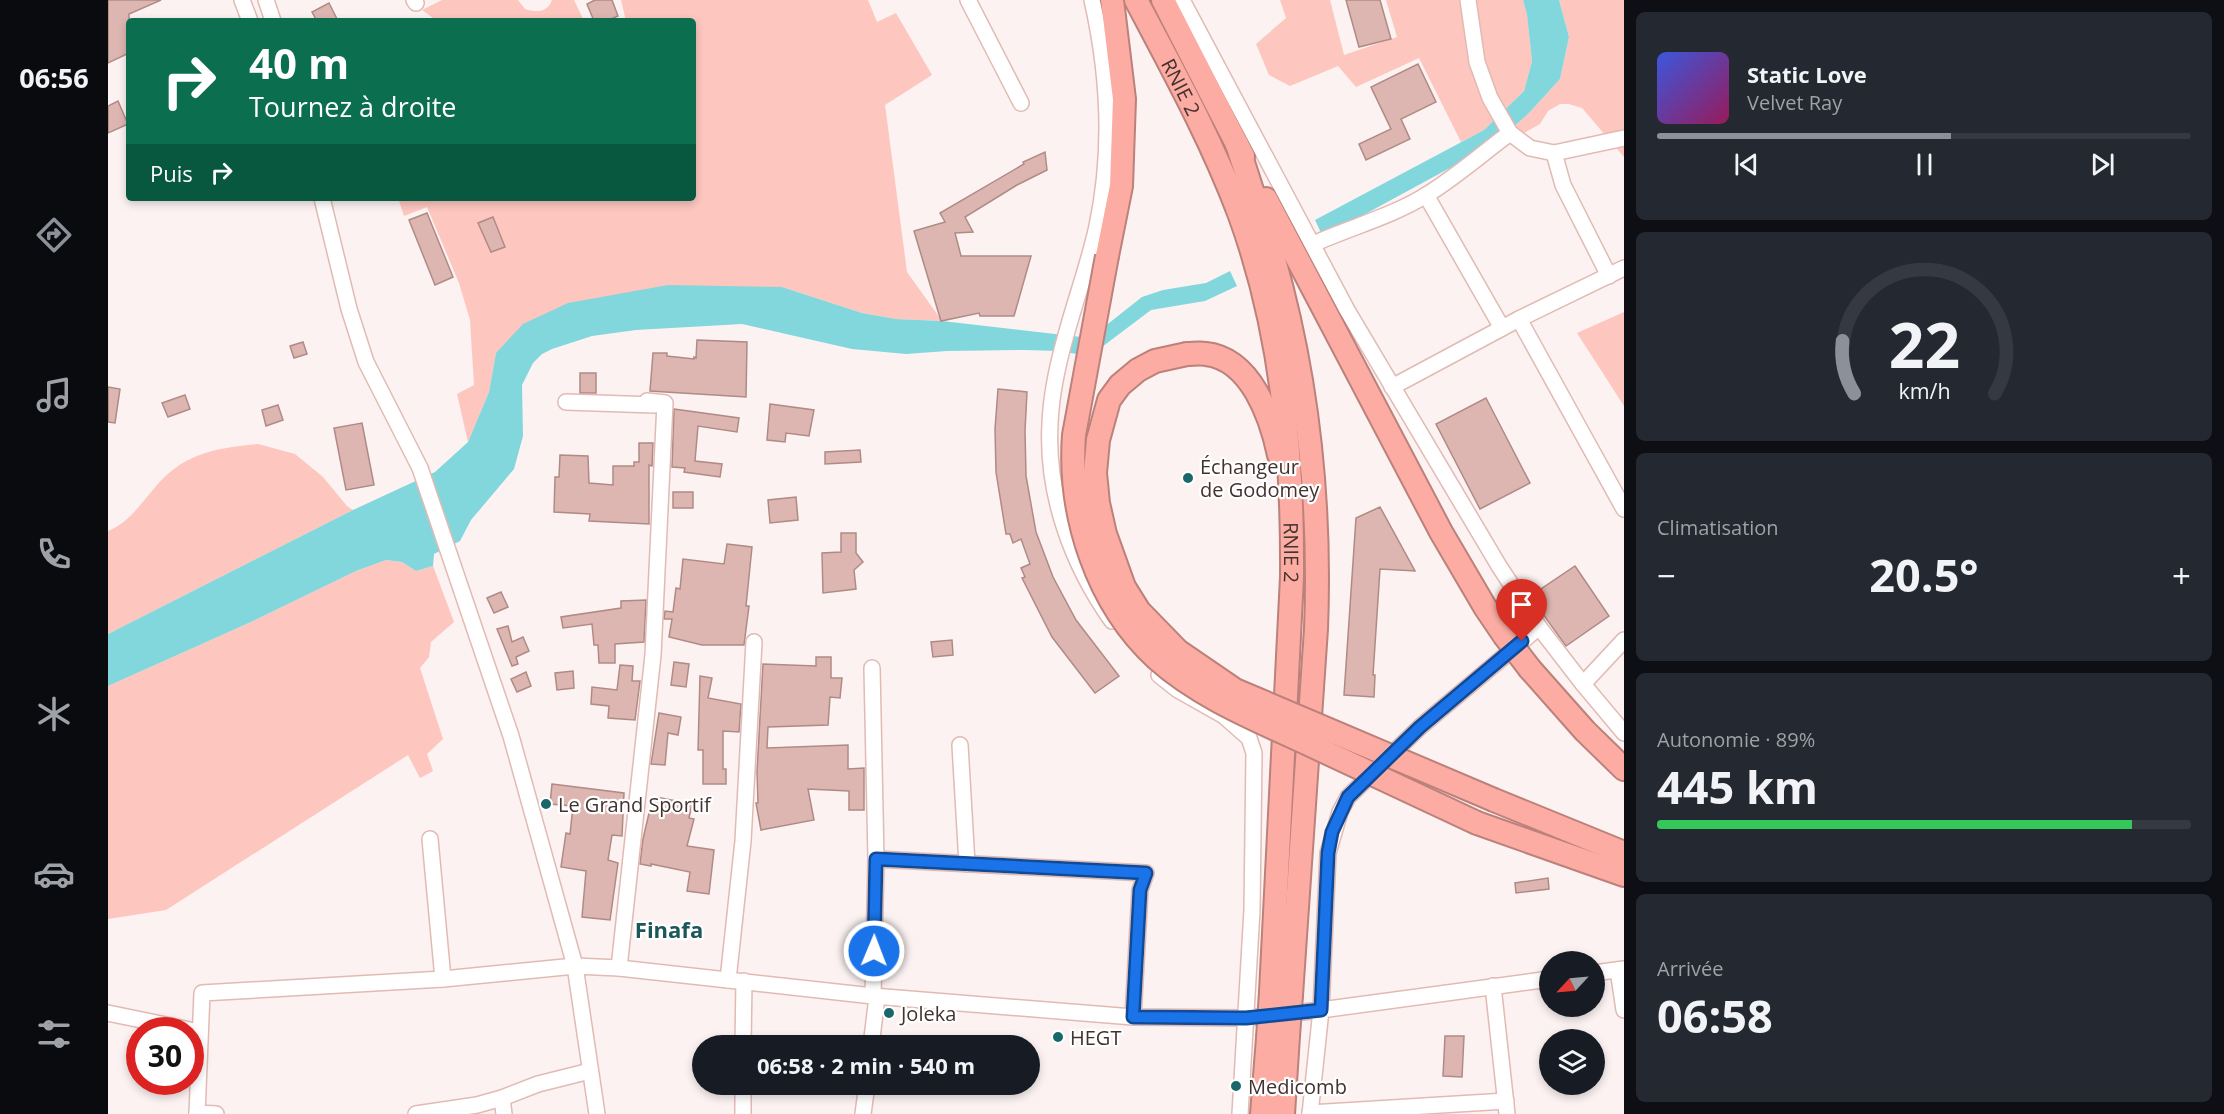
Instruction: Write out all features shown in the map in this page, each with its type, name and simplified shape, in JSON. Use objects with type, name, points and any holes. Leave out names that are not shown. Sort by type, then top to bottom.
[{"type":"highway","points":[[1112,0],[1124,99],[1121,186],[1074,435],[1072,463],[1080,522],[1086,542],[1117,611],[1157,659],[1219,701],[1477,823],[1624,874]]},
{"type":"highway","name":"RNIE 2","points":[[1136,0],[1195,112],[1239,214],[1274,340],[1283,391],[1293,512],[1281,993]]},
{"type":"highway","points":[[1163,0],[1441,532],[1485,607],[1530,669],[1576,723],[1624,770]]},
{"type":"highway","name":"RNIE 2","points":[[1237,144],[1271,249],[1299,372],[1311,450],[1316,522],[1318,580],[1316,629],[1278,1037],[1283,1114]]},
{"type":"highway","points":[[1293,512],[1276,439],[1252,384],[1237,368],[1207,354],[1187,354],[1155,361],[1138,370],[1120,385],[1109,400],[1098,440],[1095,473],[1098,503],[1105,534],[1124,587],[1139,611],[1178,651],[1235,690],[1624,854]]},
{"type":"highway","name":"RNIE 2","points":[[1262,1114],[1278,1037]]},
{"type":"street","points":[[242,0],[249,18]]},
{"type":"street","points":[[266,0],[272,18]]},
{"type":"street","points":[[968,0],[1021,103]]},
{"type":"street","points":[[1092,0],[1102,42],[1107,85],[1107,167],[1097,225],[1066,336],[1054,391],[1050,425],[1052,462],[1064,525],[1073,553],[1090,587],[1123,637],[1154,670],[1178,690],[1224,716],[1249,738],[1254,753],[1252,909],[1240,1114]]},
{"type":"street","points":[[1182,0],[1347,310],[1499,566],[1539,627],[1624,733]]},
{"type":"street","points":[[1468,0],[1477,62],[1490,98],[1510,133],[1530,148],[1554,153],[1624,138]]},
{"type":"street","points":[[1313,244],[1367,223],[1426,195],[1510,133]]},
{"type":"street","points":[[1554,153],[1563,185],[1609,276]]},
{"type":"street","points":[[1426,195],[1502,328]]},
{"type":"street","points":[[323,201],[349,309],[366,362],[420,468],[511,736],[575,966],[597,1114]]},
{"type":"street","points":[[1392,387],[1519,319],[1624,268]]},
{"type":"street","points":[[1519,319],[1624,509]]},
{"type":"street","points":[[646,401],[665,403],[664,405]]},
{"type":"street","points":[[566,402],[664,405]]},
{"type":"street","points":[[619,968],[653,656],[664,405]]},
{"type":"street","points":[[1493,986],[1507,1108],[1310,1113],[1321,1010],[1328,853],[1332,832],[1348,797],[1420,727],[1539,627]]},
{"type":"street","points":[[1583,684],[1624,640]]},
{"type":"street","points":[[728,980],[743,841],[754,642]]},
{"type":"street","points":[[872,668],[876,859],[875,996],[872,1035]]},
{"type":"street","points":[[960,745],[967,864]]},
{"type":"street","points":[[430,839],[443,979]]},
{"type":"street","points":[[876,859],[1146,873],[1140,890],[1133,1017]]},
{"type":"street","points":[[197,1017],[202,993],[443,979],[575,966],[619,968],[875,996],[1133,1017],[1246,1018],[1539,980]]},
{"type":"street","points":[[1605,972],[1621,970],[1624,1010]]},
{"type":"street","points":[[743,1035],[744,981]]},
{"type":"street","points":[[108,1013],[127,1017]]},
{"type":"street","points":[[416,1114],[477,1105],[538,1084],[590,1071]]},
{"type":"street","points":[[196,1095],[197,1113],[216,1114]]},
{"type":"street","points":[[743,1095],[743,1114]]},
{"type":"street","points":[[863,1114],[866,1095]]},
{"type":"street","points":[[502,1098],[504,1114]]},
{"type":"shaded area","points":[[442,0],[518,0],[525,9],[538,11],[548,7],[552,0],[574,0],[583,18],[433,18],[422,10]]},
{"type":"shaded area","points":[[621,0],[868,0],[877,22],[896,13],[932,75],[885,105],[907,272],[942,321],[896,319],[862,313],[782,287],[496,353],[489,392],[468,442],[457,394],[474,385],[470,320],[459,283],[427,207],[404,216],[399,201],[696,201],[696,18],[625,18]]},
{"type":"shaded area","points":[[1280,0],[1330,0],[1344,55],[1397,37],[1386,0],[1523,0],[1532,61],[1524,91],[1484,130],[1461,142],[1419,58],[1356,87],[1338,66],[1290,86],[1269,75],[1256,44],[1286,18]]},
{"type":"shaded area","points":[[1559,0],[1624,0],[1624,157],[1582,108],[1569,104],[1560,104],[1548,111],[1540,124],[1497,148],[1494,144],[1529,113],[1560,79],[1569,37]]},
{"type":"shaded area","points":[[1624,312],[1624,406],[1577,333]]},
{"type":"shaded area","points":[[258,444],[295,454],[323,477],[353,510],[108,634],[108,531],[127,519],[163,479],[186,461],[212,451]]},
{"type":"shaded area","points":[[386,560],[402,562],[416,571],[433,566],[454,622],[431,642],[429,657],[420,668],[443,739],[427,754],[433,771],[420,778],[408,755],[166,910],[108,919],[108,686],[251,622],[356,571]]},
{"type":"water","points":[[1523,0],[1559,0],[1569,37],[1560,79],[1529,113],[1494,144],[1323,237],[1315,220],[1484,130],[1524,91],[1532,61]]},
{"type":"water","points":[[1230,271],[1237,286],[1205,301],[1151,310],[1090,356],[1058,351],[1024,350],[906,354],[852,349],[742,324],[636,330],[592,336],[552,349],[542,354],[533,363],[522,385],[523,436],[514,469],[471,520],[460,541],[434,554],[433,566],[416,571],[402,562],[386,560],[356,571],[251,622],[108,686],[108,634],[353,510],[435,472],[468,442],[489,392],[496,353],[523,324],[568,303],[668,285],[782,287],[862,313],[896,319],[942,321],[1090,338],[1142,297],[1163,290],[1206,283]]},
{"type":"building","points":[[108,0],[161,0],[129,14],[129,18],[126,18],[126,54],[108,63]]},
{"type":"building","points":[[595,0],[612,0],[618,16],[593,18],[587,4]]},
{"type":"building","points":[[1346,0],[1380,0],[1391,39],[1359,47]]},
{"type":"building","points":[[329,3],[336,18],[315,18],[312,12]]},
{"type":"building","points":[[1418,64],[1436,102],[1401,119],[1410,139],[1366,160],[1359,144],[1391,129],[1371,87]]},
{"type":"building","points":[[118,101],[126,125],[108,133],[108,106]]},
{"type":"building","points":[[1045,152],[1047,170],[1017,185],[965,217],[973,232],[955,233],[961,256],[1031,256],[1014,316],[980,316],[979,313],[941,321],[914,231],[945,222],[940,213],[1024,164],[1023,162]]},
{"type":"building","points":[[427,213],[453,277],[435,285],[409,220]]},
{"type":"building","points":[[493,217],[505,247],[491,252],[478,223]]},
{"type":"building","points":[[697,340],[747,342],[746,397],[650,391],[653,353],[667,353],[667,356],[694,359],[696,358]]},
{"type":"building","points":[[303,342],[307,354],[294,358],[290,346]]},
{"type":"building","points":[[580,373],[596,373],[596,393],[580,393]]},
{"type":"building","points":[[108,387],[120,389],[115,423],[108,422]]},
{"type":"building","points":[[998,389],[1027,392],[1026,476],[1036,532],[1053,577],[1076,620],[1119,676],[1095,693],[1052,637],[1022,578],[1025,577],[1021,568],[1030,564],[1021,539],[1013,543],[1010,534],[1006,534],[996,472],[995,429]]},
{"type":"building","points":[[185,395],[190,409],[168,417],[162,403]]},
{"type":"building","points":[[1486,398],[1530,483],[1480,509],[1436,424]]},
{"type":"building","points":[[770,404],[814,410],[809,436],[786,433],[785,442],[767,440]]},
{"type":"building","points":[[278,405],[283,420],[266,426],[262,410]]},
{"type":"building","points":[[674,409],[739,418],[737,432],[698,426],[695,461],[722,464],[720,477],[684,472],[685,468],[672,467]]},
{"type":"building","points":[[362,423],[374,485],[346,490],[334,428]]},
{"type":"building","points":[[639,443],[653,443],[652,466],[649,465],[649,524],[589,521],[590,514],[554,512],[555,477],[559,477],[560,455],[588,456],[589,483],[613,485],[613,466],[634,466],[634,462],[639,462]]},
{"type":"building","points":[[860,450],[861,462],[825,464],[825,452]]},
{"type":"building","points":[[673,492],[693,492],[693,508],[673,508]]},
{"type":"building","points":[[796,497],[798,520],[770,523],[768,500]]},
{"type":"building","points":[[1380,507],[1415,571],[1380,569],[1373,675],[1375,675],[1374,697],[1344,695],[1356,518]]},
{"type":"building","points":[[841,533],[856,533],[856,553],[863,562],[854,570],[856,589],[823,593],[822,553],[841,552]]},
{"type":"building","points":[[727,544],[752,547],[746,606],[749,606],[744,645],[702,645],[669,637],[672,619],[664,619],[665,611],[673,612],[676,588],[680,589],[683,559],[724,564]]},
{"type":"building","points":[[1575,566],[1609,616],[1566,646],[1537,606],[1545,600],[1538,591]]},
{"type":"building","points":[[501,592],[508,607],[494,613],[487,598]]},
{"type":"building","points":[[646,600],[644,642],[615,644],[615,663],[599,663],[598,645],[594,645],[592,624],[563,628],[561,617],[621,608],[621,601]]},
{"type":"building","points":[[508,626],[512,642],[523,637],[529,651],[516,657],[518,664],[512,666],[497,629]]},
{"type":"building","points":[[952,640],[953,655],[933,657],[931,642]]},
{"type":"building","points":[[816,657],[831,657],[831,678],[842,678],[840,698],[830,697],[828,725],[768,727],[767,748],[848,745],[848,769],[864,768],[864,810],[849,810],[849,791],[808,789],[814,820],[761,830],[756,803],[758,803],[757,772],[763,664],[816,666]]},
{"type":"building","points":[[674,662],[689,664],[686,687],[671,685]]},
{"type":"building","points":[[620,665],[633,666],[632,681],[640,681],[635,720],[608,718],[609,706],[591,704],[592,687],[617,690]]},
{"type":"building","points":[[573,671],[574,688],[557,690],[555,673]]},
{"type":"building","points":[[526,672],[531,686],[517,692],[511,679]]},
{"type":"building","points":[[700,676],[712,678],[708,698],[741,704],[739,732],[723,731],[723,769],[726,769],[726,784],[703,784],[703,750],[698,750]]},
{"type":"building","points":[[659,713],[681,717],[678,735],[668,733],[665,765],[651,764]]},
{"type":"building","points":[[552,784],[624,793],[622,836],[612,835],[608,860],[618,863],[610,920],[582,917],[586,871],[561,867],[566,833],[570,834],[573,806],[550,804]]},
{"type":"building","points":[[656,797],[692,804],[689,818],[694,819],[687,846],[714,850],[709,894],[687,891],[690,872],[640,864],[650,809],[654,810]]},
{"type":"building","points":[[1548,878],[1549,889],[1516,893],[1515,883]]},
{"type":"building","points":[[1445,1036],[1464,1036],[1462,1077],[1443,1076]]},
{"type":"place","name":"Échangeur de Godomey","points":[[1188,478]]},
{"type":"place","name":"Le Grand Sportif","points":[[546,804]]},
{"type":"place","name":"Joleka","points":[[889,1013]]},
{"type":"place","name":"HEGT","points":[[1058,1037]]},
{"type":"place","name":"Medicomb","points":[[1236,1086]]},
{"type":"district","name":"Finafa","points":[[669,929]]},
{"type":"route","points":[[874,951],[876,859],[1146,873],[1140,890],[1133,1017],[1246,1018],[1321,1010],[1328,853],[1332,832],[1348,797],[1420,727],[1522,641]]}]
